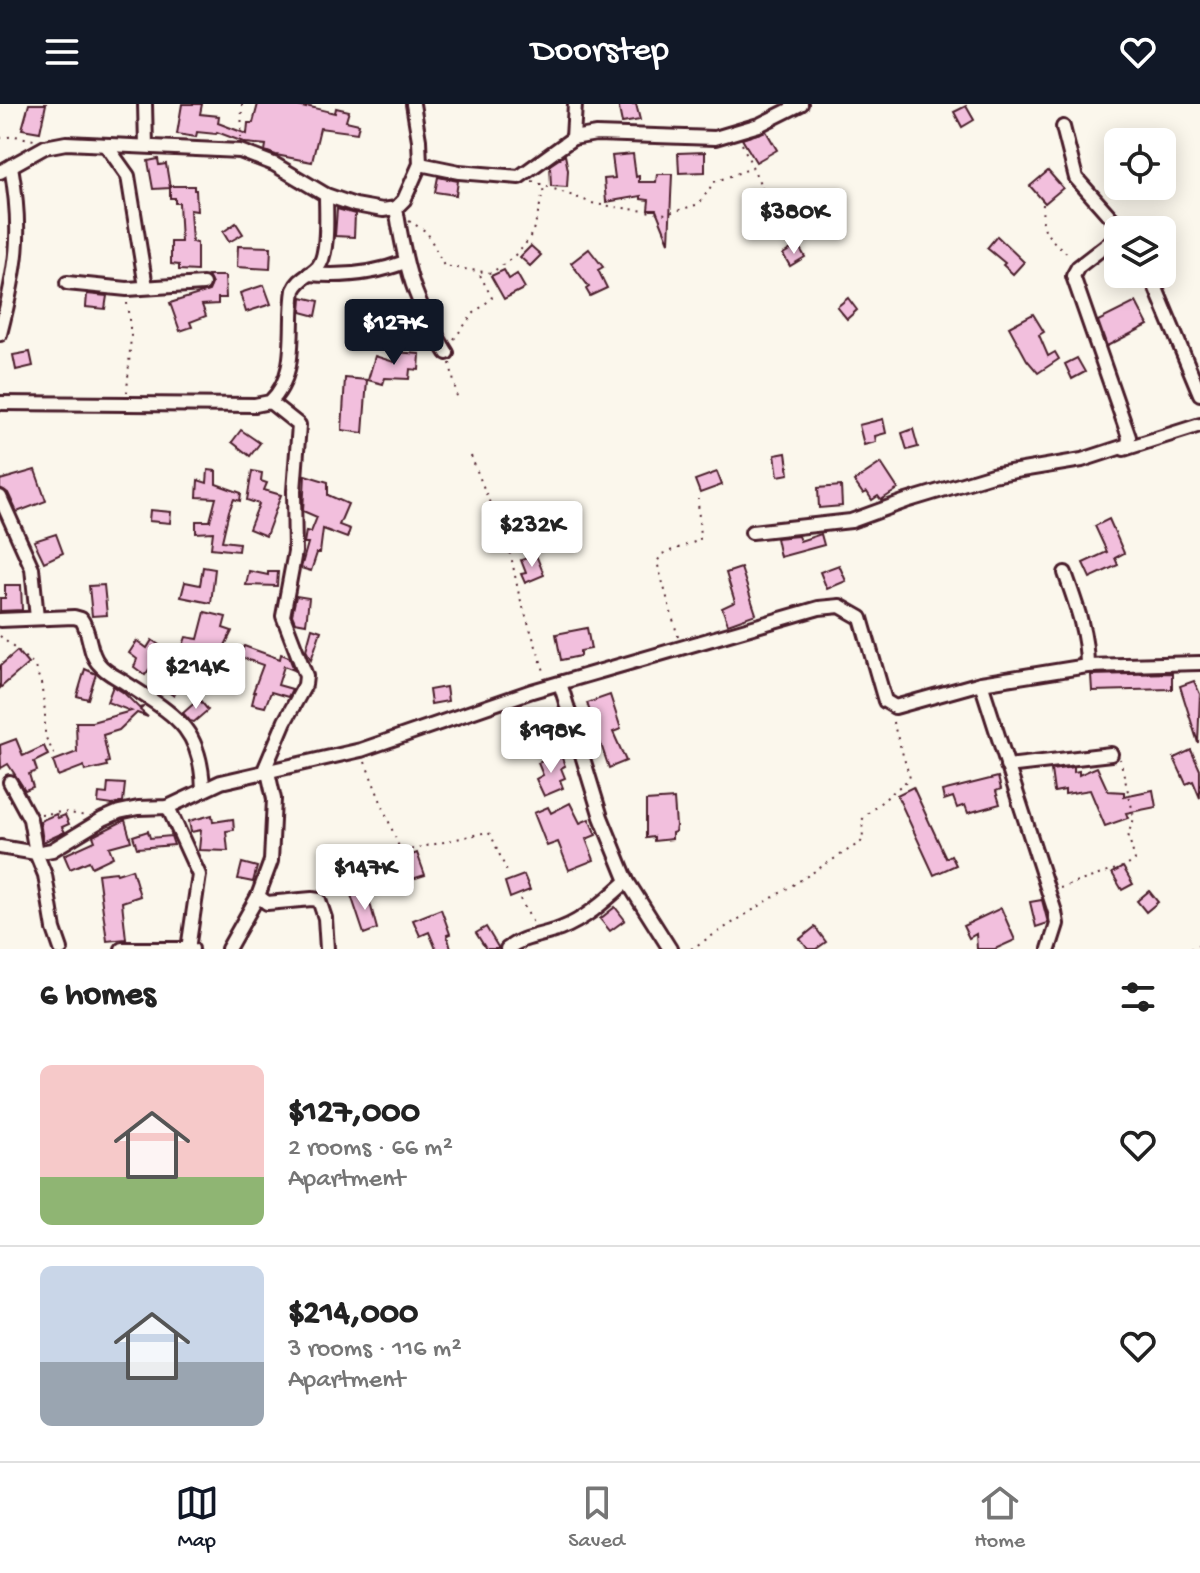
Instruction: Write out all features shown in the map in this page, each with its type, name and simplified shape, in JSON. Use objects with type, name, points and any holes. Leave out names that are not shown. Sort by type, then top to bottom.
[{"type":"street","points":[[145,104],[146,146]]},
{"type":"street","points":[[413,104],[420,164],[396,212],[405,262],[418,304],[447,353]]},
{"type":"street","points":[[573,138],[575,104]]},
{"type":"street","points":[[420,164],[459,172],[519,177],[573,138],[596,134],[715,138],[759,125],[801,104]]},
{"type":"street","points":[[1063,127],[1076,178],[1110,216]]},
{"type":"street","points":[[0,334],[18,256],[18,205],[6,169],[45,147],[61,144],[240,151],[274,164],[326,195],[355,205],[396,212]]},
{"type":"street","points":[[106,145],[128,176],[146,287]]},
{"type":"street","points":[[0,403],[255,405],[270,402],[280,389],[289,364],[294,290],[300,279],[318,267],[324,252],[326,195]]},
{"type":"street","points":[[1104,247],[1080,265],[1073,276],[1129,437],[1124,449]]},
{"type":"street","points":[[309,274],[342,277],[378,271],[405,262]]},
{"type":"street","points":[[67,283],[127,289],[203,284]]},
{"type":"street","points":[[1156,288],[1200,394]]},
{"type":"street","points":[[228,949],[258,896],[271,861],[274,799],[265,772],[285,721],[305,685],[306,676],[283,616],[295,552],[294,491],[299,425],[270,402]]},
{"type":"street","points":[[752,532],[851,521],[992,475],[1082,460],[1200,425]]},
{"type":"street","points":[[0,497],[32,568],[37,618]]},
{"type":"street","points":[[1065,573],[1082,621],[1087,666]]},
{"type":"street","points":[[0,847],[36,853],[52,850],[103,819],[138,808],[168,807],[221,782],[361,750],[555,684],[680,646],[806,612],[840,606],[857,614],[864,623],[885,701],[890,706],[904,706],[981,683],[1087,666],[1200,663]]},
{"type":"street","points":[[0,620],[81,619],[98,664],[176,717],[198,750],[203,789]]},
{"type":"street","points":[[981,683],[1057,924],[1049,949]]},
{"type":"street","points":[[555,684],[601,817],[627,881],[670,949]]},
{"type":"street","points":[[1007,766],[1111,754]]},
{"type":"street","points":[[10,782],[28,814],[61,949]]},
{"type":"street","points":[[122,949],[189,949],[199,875],[168,807]]},
{"type":"street","points":[[507,949],[517,941],[579,920],[627,881]]},
{"type":"street","points":[[258,896],[267,903],[319,900],[325,918],[327,949]]},
{"type":"path","points":[[240,151],[242,104]]},
{"type":"path","points":[[737,132],[788,245]]},
{"type":"path","points":[[0,138],[15,136],[40,142]]},
{"type":"path","points":[[519,177],[595,204],[666,214],[699,204],[714,182],[752,168]]},
{"type":"path","points":[[396,212],[427,232],[444,266],[491,273],[528,244],[534,232],[544,186]]},
{"type":"path","points":[[1043,204],[1042,226],[1046,234],[1080,265]]},
{"type":"path","points":[[457,397],[447,353],[459,330],[492,298],[479,273]]},
{"type":"path","points":[[127,289],[131,336],[127,405]]},
{"type":"path","points":[[471,456],[511,556],[519,595],[555,684]]},
{"type":"path","points":[[680,646],[657,562],[662,554],[700,540],[698,499]]},
{"type":"path","points":[[0,636],[34,665],[41,683],[45,736],[55,756]]},
{"type":"path","points":[[691,949],[861,842],[862,820],[910,778],[885,701]]},
{"type":"path","points":[[361,750],[399,847],[409,850],[487,832],[508,874]]},
{"type":"path","points":[[1048,892],[1135,860],[1128,834],[1134,819],[1127,780],[1121,760],[1111,754]]},
{"type":"path","points":[[28,814],[64,812],[103,819]]},
{"type":"path","points":[[520,899],[539,934]]},
{"type":"path","points":[[1190,949],[1200,944]]},
{"type":"building","points":[[29,104],[46,104],[40,132],[22,129]]},
{"type":"building","points":[[182,104],[202,104],[200,114],[219,116],[218,123],[247,134],[248,123],[253,123],[258,104],[290,104],[335,113],[336,108],[349,111],[346,121],[359,124],[357,133],[320,128],[312,162],[276,155],[265,151],[266,145],[246,143],[217,132],[197,132],[196,137],[177,134]]},
{"type":"building","points":[[618,104],[636,104],[640,120],[622,123]]},
{"type":"building","points":[[966,106],[974,120],[962,127],[954,112]]},
{"type":"building","points":[[766,131],[777,150],[756,162],[742,139]]},
{"type":"building","points":[[705,152],[705,172],[679,173],[678,153]]},
{"type":"building","points":[[633,154],[639,182],[656,182],[657,174],[672,174],[669,242],[656,210],[648,210],[649,200],[641,199],[641,196],[606,202],[604,179],[615,178],[612,156]]},
{"type":"building","points":[[565,155],[567,187],[551,186],[550,165]]},
{"type":"building","points":[[158,159],[159,165],[166,164],[170,188],[153,189],[148,161]]},
{"type":"building","points":[[1048,171],[1063,188],[1045,203],[1030,186]]},
{"type":"building","points":[[438,177],[458,181],[456,195],[435,192]]},
{"type":"building","points":[[170,186],[194,186],[196,190],[197,211],[190,210],[192,242],[197,243],[197,271],[179,270],[179,265],[171,264],[171,242],[181,242],[179,203],[175,203],[175,198],[170,198]]},
{"type":"building","points":[[337,209],[355,214],[354,237],[335,236]]},
{"type":"building","points":[[236,223],[243,234],[229,242],[223,232]]},
{"type":"building","points":[[997,236],[1024,262],[1013,274],[987,248]]},
{"type":"building","points":[[798,245],[805,257],[790,266],[783,254]]},
{"type":"building","points":[[238,246],[271,247],[270,269],[237,267]]},
{"type":"building","points":[[531,246],[541,255],[530,266],[520,257]]},
{"type":"building","points":[[589,249],[603,267],[598,270],[607,288],[590,296],[586,289],[589,287],[571,263]]},
{"type":"building","points":[[504,270],[509,279],[517,274],[525,288],[504,299],[491,276]]},
{"type":"building","points":[[208,276],[225,276],[226,298],[218,298],[218,304],[202,305],[206,316],[190,322],[192,327],[180,331],[170,303],[209,291],[212,284]]},
{"type":"building","points":[[264,285],[271,304],[246,312],[240,293]]},
{"type":"building","points":[[87,294],[107,296],[105,309],[86,307]]},
{"type":"building","points":[[302,297],[319,301],[316,316],[301,312]]},
{"type":"building","points":[[848,298],[857,310],[847,319],[837,307]]},
{"type":"building","points":[[1136,302],[1148,325],[1107,346],[1098,321]]},
{"type":"building","points":[[1033,314],[1044,332],[1039,335],[1048,356],[1055,352],[1059,359],[1038,373],[1009,327]]},
{"type":"building","points":[[30,352],[33,366],[16,370],[13,355]]},
{"type":"building","points":[[395,352],[420,354],[419,370],[410,369],[409,379],[385,378],[383,384],[368,380],[375,356],[394,362]]},
{"type":"building","points":[[1077,358],[1085,372],[1072,379],[1065,364]]},
{"type":"building","points":[[345,378],[367,380],[363,433],[342,430]]},
{"type":"building","points":[[883,419],[886,433],[875,436],[876,442],[864,445],[859,425]]},
{"type":"building","points":[[913,429],[918,447],[907,450],[902,433]]},
{"type":"building","points":[[241,430],[260,443],[250,456],[232,442]]},
{"type":"building","points":[[786,453],[789,474],[778,476],[775,455]]},
{"type":"building","points":[[881,463],[898,489],[881,500],[878,496],[872,500],[867,492],[863,494],[854,481]]},
{"type":"building","points":[[35,470],[46,501],[17,512],[8,493],[0,488],[0,480]]},
{"type":"building","points":[[208,470],[216,471],[216,484],[241,493],[240,501],[234,499],[229,511],[222,541],[239,543],[238,551],[211,548],[213,532],[196,533],[196,521],[210,521],[216,498],[197,497],[198,480],[207,483]]},
{"type":"building","points":[[252,471],[262,473],[261,481],[267,483],[264,490],[281,495],[266,536],[249,529],[259,504],[247,500]]},
{"type":"building","points":[[717,472],[722,485],[700,493],[695,480]]},
{"type":"building","points":[[305,475],[328,482],[328,495],[348,504],[339,525],[350,529],[347,538],[323,529],[320,553],[317,553],[311,571],[301,568],[308,543],[304,543],[306,531],[311,532],[317,517],[303,511]]},
{"type":"building","points":[[841,486],[842,506],[819,508],[818,488]]},
{"type":"building","points":[[150,510],[171,512],[170,523],[149,521]]},
{"type":"building","points":[[1109,519],[1124,553],[1115,558],[1118,565],[1090,578],[1083,563],[1107,552],[1095,526]]},
{"type":"building","points":[[56,534],[63,553],[44,562],[34,541]]},
{"type":"building","points":[[821,534],[824,545],[780,557],[776,538],[798,536],[800,541]]},
{"type":"building","points":[[536,555],[544,575],[525,583],[521,574],[526,573],[521,560]]},
{"type":"building","points":[[839,565],[846,581],[827,589],[820,572]]},
{"type":"building","points":[[203,567],[215,569],[211,603],[181,597],[185,582],[200,585]]},
{"type":"building","points":[[741,568],[756,614],[728,624],[722,608],[735,602],[726,573]]},
{"type":"building","points":[[249,571],[268,575],[268,572],[278,572],[277,586],[246,585]]},
{"type":"building","points":[[5,585],[21,585],[22,610],[0,611],[0,598],[5,598]]},
{"type":"building","points":[[104,585],[107,615],[92,616],[89,586]]},
{"type":"building","points":[[296,596],[309,598],[306,624],[295,622],[292,615]]},
{"type":"building","points":[[205,612],[226,617],[223,628],[232,631],[220,656],[215,654],[209,674],[198,671],[203,656],[182,648],[186,637],[198,639]]},
{"type":"building","points":[[312,628],[321,631],[311,660],[306,650]]},
{"type":"building","points":[[587,628],[591,649],[580,651],[580,656],[561,660],[556,634]]},
{"type":"building","points":[[152,640],[162,647],[162,651],[145,675],[134,667],[137,659],[129,653],[137,641],[147,648]]},
{"type":"building","points":[[244,646],[280,659],[281,654],[289,657],[294,670],[284,666],[278,685],[292,689],[288,697],[271,692],[265,707],[252,704],[263,665],[240,657]]},
{"type":"building","points":[[17,651],[28,664],[0,688],[0,666]]},
{"type":"building","points":[[85,669],[96,674],[88,699],[77,696]]},
{"type":"building","points":[[166,670],[182,676],[174,696],[160,686]]},
{"type":"building","points":[[1172,673],[1172,689],[1092,691],[1091,675]]},
{"type":"building","points":[[1194,681],[1200,694],[1198,743],[1180,686]]},
{"type":"building","points":[[113,686],[139,708],[143,707],[140,710],[148,717],[137,713],[119,730],[103,735],[109,762],[107,766],[85,771],[84,766],[58,776],[53,761],[77,752],[76,722],[92,722],[131,711],[107,702]]},
{"type":"building","points":[[446,687],[448,701],[431,704],[429,690]]},
{"type":"building","points":[[610,695],[621,729],[613,732],[626,761],[609,768],[587,703]]},
{"type":"building","points":[[199,699],[208,710],[194,722],[190,721],[183,713]]},
{"type":"building","points":[[16,739],[23,756],[44,746],[48,755],[34,762],[37,771],[29,774],[33,787],[25,790],[8,764],[1,768],[0,745]]},
{"type":"building","points":[[1191,750],[1200,770],[1200,798],[1193,781],[1186,784],[1174,758]]},
{"type":"building","points":[[560,753],[565,766],[561,768],[565,778],[560,780],[563,788],[544,796],[536,779],[543,775],[538,763]]},
{"type":"building","points":[[1074,767],[1074,772],[1079,771],[1079,775],[1097,767],[1108,791],[1124,792],[1124,796],[1153,790],[1156,807],[1126,813],[1128,818],[1105,826],[1090,790],[1065,794],[1065,790],[1054,792],[1051,770]]},
{"type":"building","points":[[998,777],[1001,789],[996,791],[1000,804],[968,813],[965,805],[957,808],[953,797],[944,800],[942,791]]},
{"type":"building","points":[[108,783],[125,784],[123,802],[113,805],[98,803],[99,793],[107,794]]},
{"type":"building","points":[[913,787],[946,858],[951,855],[956,865],[934,875],[897,795]]},
{"type":"building","points":[[674,799],[676,826],[672,839],[654,841],[654,837],[646,838],[646,801]]},
{"type":"building","points":[[570,803],[580,823],[589,819],[596,835],[586,839],[594,860],[569,870],[558,842],[547,846],[534,813],[548,807],[551,813]]},
{"type":"building","points":[[56,814],[58,818],[65,815],[69,824],[62,827],[65,832],[43,842],[40,821]]},
{"type":"building","points":[[212,815],[213,822],[233,819],[234,830],[226,831],[228,851],[199,850],[201,830],[191,832],[189,821]]},
{"type":"building","points":[[125,820],[131,841],[109,847],[113,857],[92,867],[89,861],[70,869],[64,855],[95,841],[93,836]]},
{"type":"building","points":[[148,831],[150,838],[171,836],[174,845],[137,848],[133,836]]},
{"type":"building","points":[[417,853],[425,875],[409,880],[401,859]]},
{"type":"building","points":[[242,863],[257,867],[253,882],[238,879]]},
{"type":"building","points":[[1123,867],[1133,884],[1122,890],[1112,873]]},
{"type":"building","points":[[132,869],[140,896],[122,902],[126,939],[107,941],[98,874],[117,874]]},
{"type":"building","points":[[524,875],[530,890],[510,898],[505,882]]},
{"type":"building","points":[[1149,891],[1158,902],[1146,912],[1137,901]]},
{"type":"building","points":[[367,892],[377,929],[364,934],[351,895]]},
{"type":"building","points":[[1042,900],[1048,923],[1036,927],[1030,902]]},
{"type":"building","points":[[615,907],[625,920],[610,931],[600,919]]},
{"type":"building","points":[[1001,908],[1015,940],[995,949],[977,949],[976,934],[969,938],[963,926]]},
{"type":"building","points":[[441,909],[450,934],[447,935],[451,949],[436,949],[429,932],[420,936],[413,920]]},
{"type":"building","points":[[486,927],[498,949],[486,949],[476,933]]},
{"type":"building","points":[[815,927],[826,942],[816,949],[808,949],[800,939]]}]
